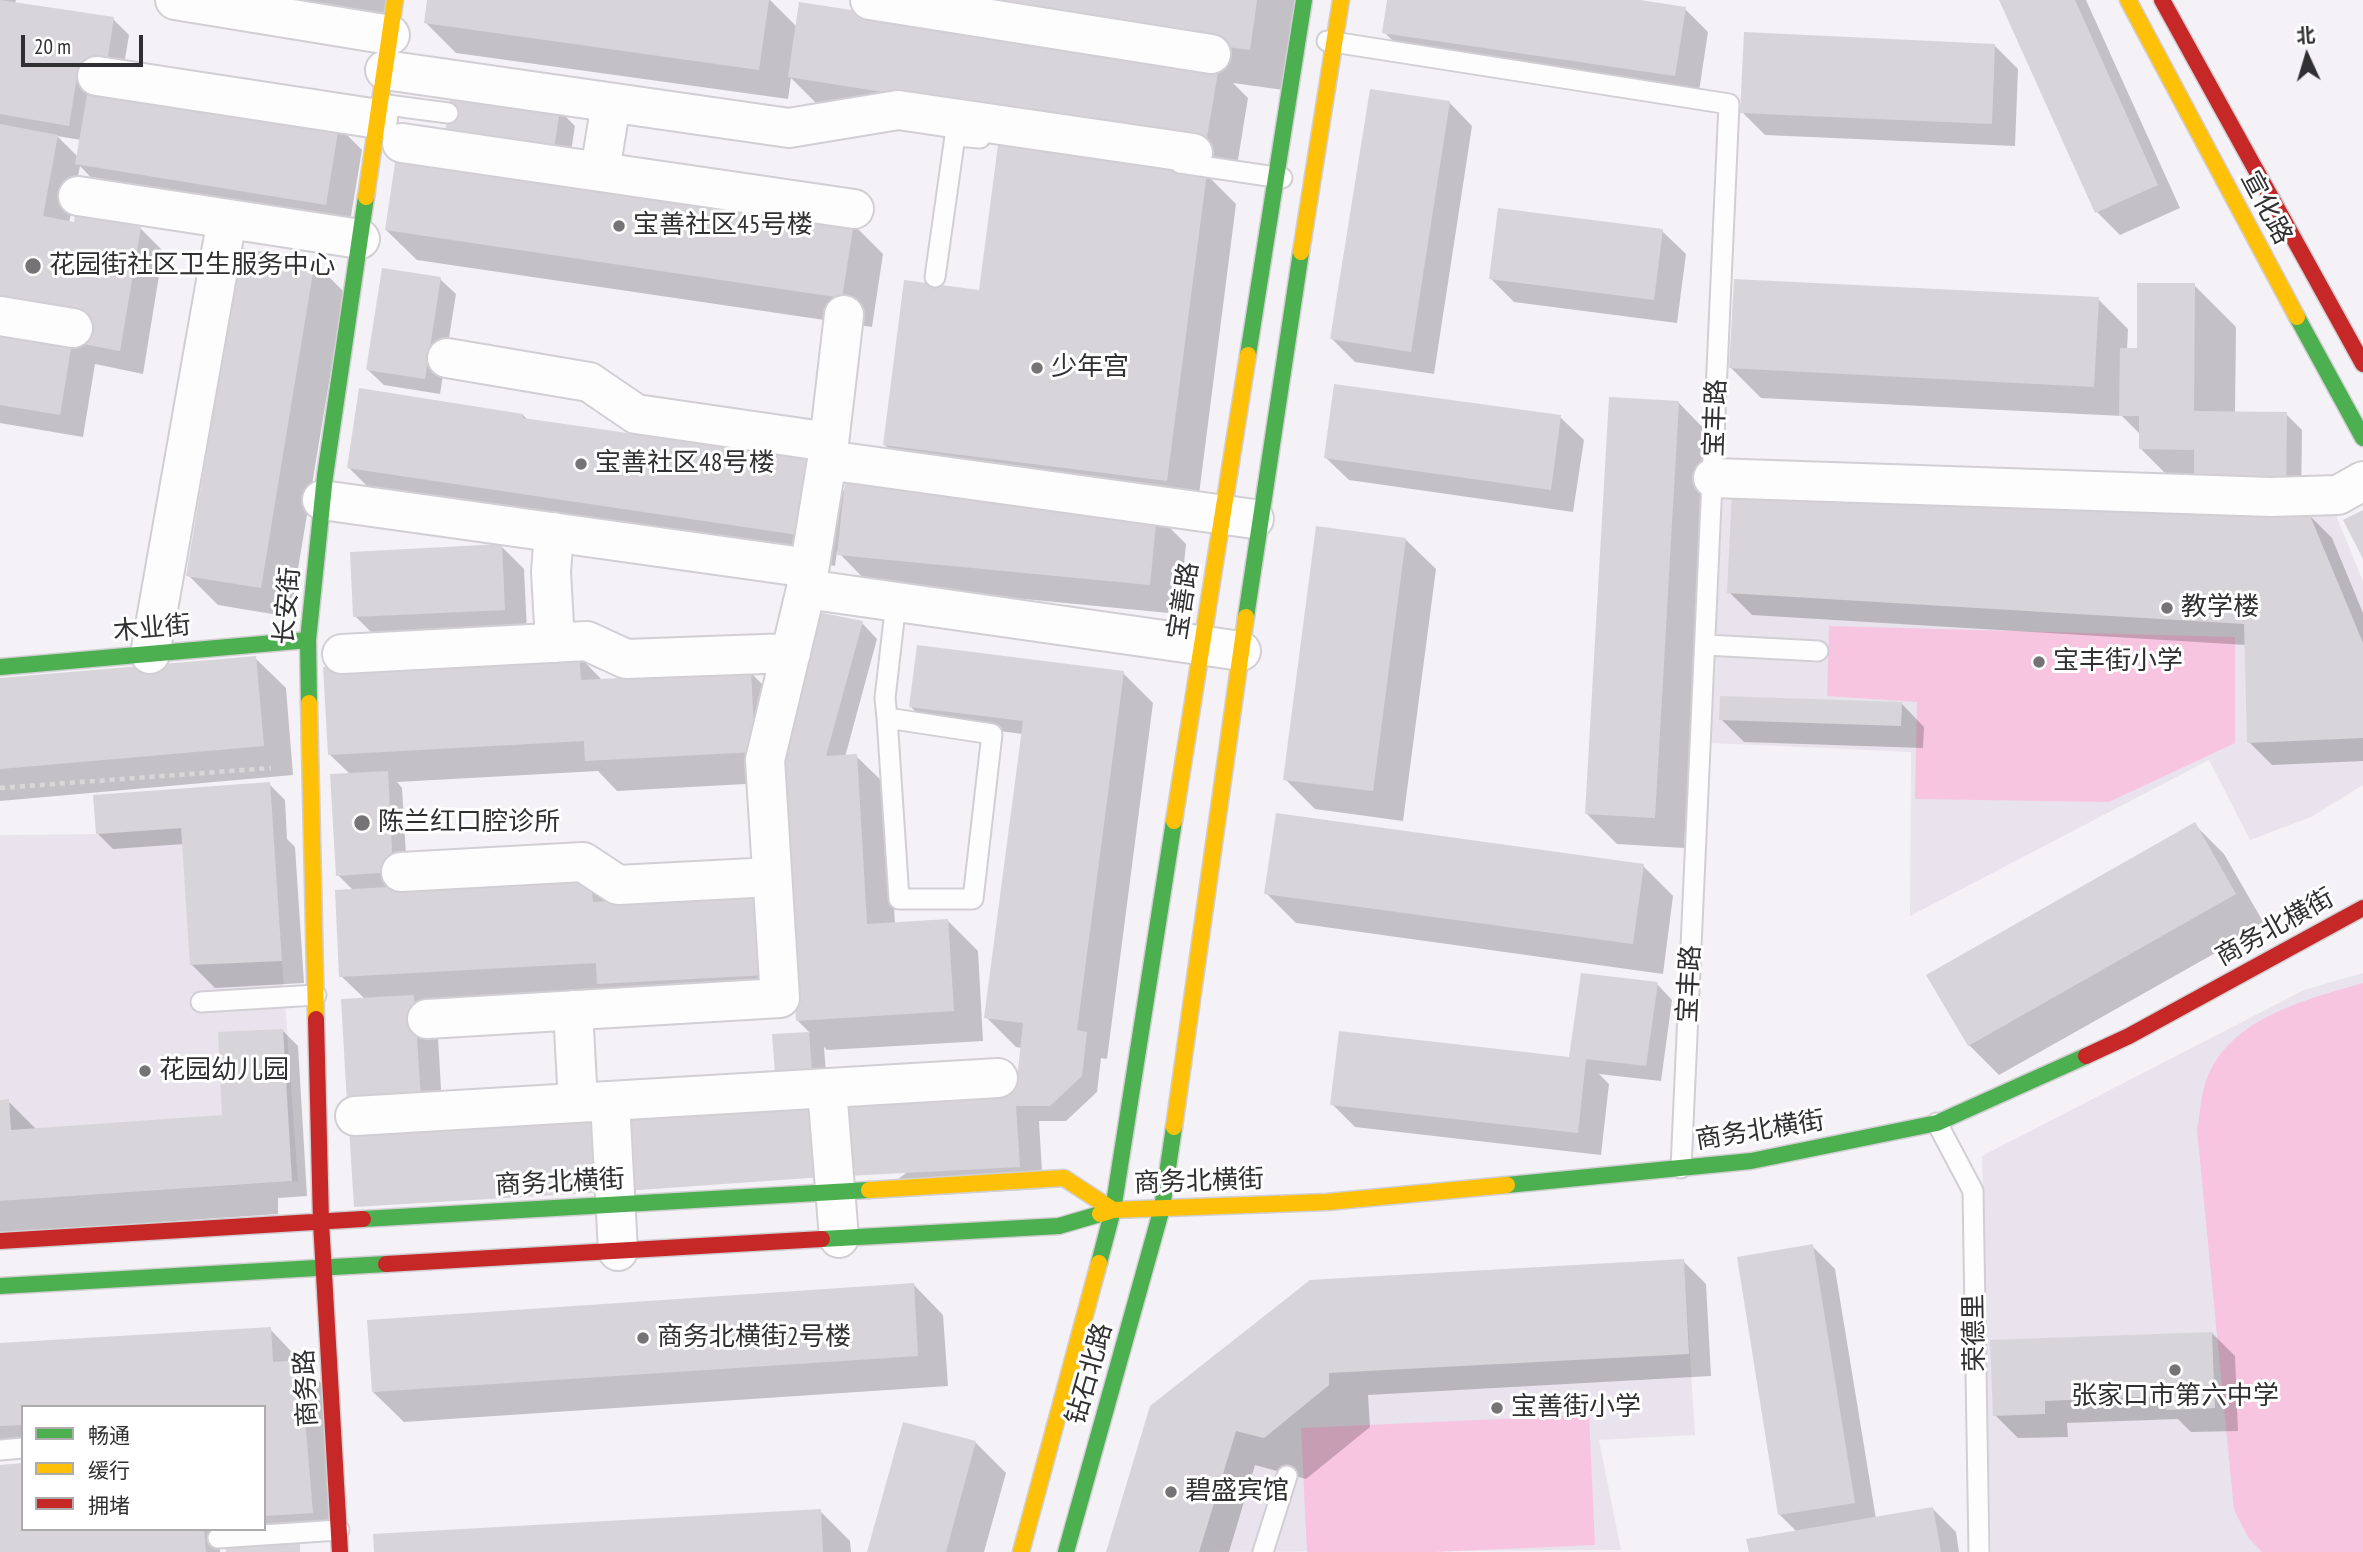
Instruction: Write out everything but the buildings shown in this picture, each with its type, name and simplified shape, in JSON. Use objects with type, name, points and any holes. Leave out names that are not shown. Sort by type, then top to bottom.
[{"type":"main road","name":"宝善路","points":[[1113,1210],[1304,0]]},
{"type":"main road","points":[[1162,1208],[1260,520],[1341,0]]},
{"type":"main road","name":"宣化路","points":[[2128,0],[2337,394],[2363,438]]},
{"type":"main road","name":"宣化路","points":[[2162,0],[2363,364]]},
{"type":"main road","name":"长安街","points":[[321,1222],[310,766],[325,647],[322,500],[360,239],[388,78]]},
{"type":"main road","name":"木业街","points":[[0,667],[150,654],[325,647]]},
{"type":"main road","name":"商务北横街","points":[[0,1286],[1059,1226],[1113,1210],[1327,1202],[1751,1161],[1937,1123],[2129,1036],[2363,908]]},
{"type":"main road","name":"商务北横街","points":[[0,1241],[1064,1178],[1113,1210]]},
{"type":"main road","name":"钻石北路","points":[[1066,1552],[1162,1208]]},
{"type":"main road","name":"钻石北路","points":[[1021,1552],[1113,1210]]},
{"type":"main road","name":"商务路","points":[[321,1222],[340,1552]]},
{"type":"street","points":[[176,0],[388,78],[600,171],[854,209]]},
{"type":"street","points":[[870,0],[1210,54]]},
{"type":"street","points":[[97,76],[388,78],[611,103],[789,128],[898,110],[1194,153]]},
{"type":"street","points":[[600,171],[611,103]]},
{"type":"street","points":[[78,196],[360,239]]},
{"type":"street","points":[[150,654],[227,219]]},
{"type":"street","points":[[427,1019],[780,998],[765,760],[808,579],[828,451],[844,315]]},
{"type":"street","points":[[0,316],[73,328]]},
{"type":"street","points":[[447,358],[589,382],[636,414],[828,451],[1260,520]]},
{"type":"street","points":[[1713,478],[2271,497],[2338,495],[2363,481]]},
{"type":"street","points":[[322,500],[554,532],[808,579],[896,602],[1241,651]]},
{"type":"street","points":[[554,532],[551,572],[555,643]]},
{"type":"street","points":[[325,647],[587,641],[625,659],[791,653]]},
{"type":"street","points":[[401,872],[583,862],[618,885],[772,877]]},
{"type":"street","points":[[573,1010],[615,1205],[618,1251]]},
{"type":"street","points":[[355,1116],[998,1078]]},
{"type":"street","points":[[827,1088],[839,1238]]},
{"type":"lane","name":"宝丰路","points":[[1298,37],[1729,104],[1681,1168]]},
{"type":"lane","points":[[388,78],[448,113]]},
{"type":"lane","points":[[935,276],[956,136],[1020,141],[1312,182]]},
{"type":"lane","points":[[887,718],[992,734],[973,900],[900,899],[885,698],[896,602]]},
{"type":"lane","points":[[1706,645],[1818,651]]},
{"type":"lane","points":[[201,1002],[316,995]]},
{"type":"lane","name":"荣德里","points":[[1937,1123],[1973,1191],[1979,1552]]},
{"type":"lane","points":[[0,1450],[21,1448]]},
{"type":"lane","points":[[1263,1552],[1287,1476]]},
{"type":"lane","points":[[219,1540],[339,1530]]},
{"type":"path","points":[[0,788],[310,766]]},
{"type":"shaded area","name":"宝丰街小学","points":[[1723,490],[2333,508],[2363,581],[2363,785],[2311,817],[2250,840],[2209,760],[1910,916],[1911,752],[1711,743]]},
{"type":"shaded area","points":[[1829,626],[2235,637],[2235,743],[2109,802],[1915,799],[1917,702],[1827,696]]},
{"type":"shaded area","name":"花园幼儿园","points":[[272,822],[298,1181],[0,1201],[0,835],[96,834]]},
{"type":"shaded area","name":"张家口市第六中学","points":[[2363,973],[2363,1552],[1991,1552],[1982,1156],[2304,990]]},
{"type":"shaded area","points":[[2363,983],[2363,1552],[2262,1552],[2248,1537],[2234,1510],[2197,1130],[2202,1098],[2214,1065],[2228,1045],[2247,1029],[2292,1006]]},
{"type":"shaded area","name":"宝善街小学","points":[[1684,1259],[1695,1435],[1599,1440],[1621,1550],[1199,1552],[1236,1431],[1264,1438],[1329,1385],[1324,1279]]},
{"type":"shaded area","points":[[1589,1415],[1595,1545],[1435,1552],[1307,1552],[1301,1428]]},
{"type":"traffic: fast","points":[[1248,355],[1304,0]]},
{"type":"traffic: fast","points":[[309,703],[308,640],[325,476],[366,197]]},
{"type":"traffic: fast","points":[[1246,617],[1301,252]]},
{"type":"traffic: fast","points":[[2297,317],[2363,438]]},
{"type":"traffic: fast","points":[[0,667],[308,640]]},
{"type":"traffic: fast","points":[[1099,1263],[1113,1210],[1174,821]]},
{"type":"traffic: fast","points":[[1507,1185],[1751,1161],[1937,1123],[2086,1056]]},
{"type":"traffic: fast","points":[[1066,1552],[1162,1208],[1174,1127]]},
{"type":"traffic: fast","points":[[363,1219],[869,1190]]},
{"type":"traffic: fast","points":[[822,1239],[1059,1226],[1100,1214]]},
{"type":"traffic: fast","points":[[0,1286],[386,1264]]},
{"type":"traffic: slow","points":[[366,197],[395,0]]},
{"type":"traffic: slow","points":[[1301,252],[1341,0]]},
{"type":"traffic: slow","points":[[2128,0],[2297,317]]},
{"type":"traffic: slow","points":[[1174,821],[1248,355]]},
{"type":"traffic: slow","points":[[1174,1127],[1246,617]]},
{"type":"traffic: slow","points":[[309,703],[316,1019]]},
{"type":"traffic: slow","points":[[869,1190],[1064,1178],[1113,1210]]},
{"type":"traffic: slow","points":[[1100,1214],[1113,1210],[1327,1202],[1507,1185]]},
{"type":"traffic: slow","points":[[1021,1552],[1099,1263]]},
{"type":"traffic: jam","points":[[2162,0],[2363,364]]},
{"type":"traffic: jam","points":[[2086,1056],[2129,1036],[2363,908]]},
{"type":"traffic: jam","points":[[316,1019],[321,1222],[340,1552]]},
{"type":"traffic: jam","points":[[0,1241],[363,1219]]},
{"type":"traffic: jam","points":[[386,1264],[822,1239]]},
{"type":"place","name":"宝善社区45号楼","points":[[619,226]]},
{"type":"place","name":"花园街社区卫生服务中心","points":[[33,266]]},
{"type":"place","name":"少年宫","points":[[1037,368]]},
{"type":"place","name":"宝善社区48号楼","points":[[581,464]]},
{"type":"place","name":"教学楼","points":[[2167,608]]},
{"type":"place","name":"宝丰街小学","points":[[2039,662]]},
{"type":"place","name":"陈兰红口腔诊所","points":[[362,823]]},
{"type":"place","name":"花园幼儿园","points":[[145,1071]]},
{"type":"place","name":"商务北横街2号楼","points":[[643,1338]]},
{"type":"place","name":"张家口市第六中学","points":[[2175,1370]]},
{"type":"place","name":"宝善街小学","points":[[1497,1408]]},
{"type":"place","name":"碧盛宾馆","points":[[1171,1492]]}]
